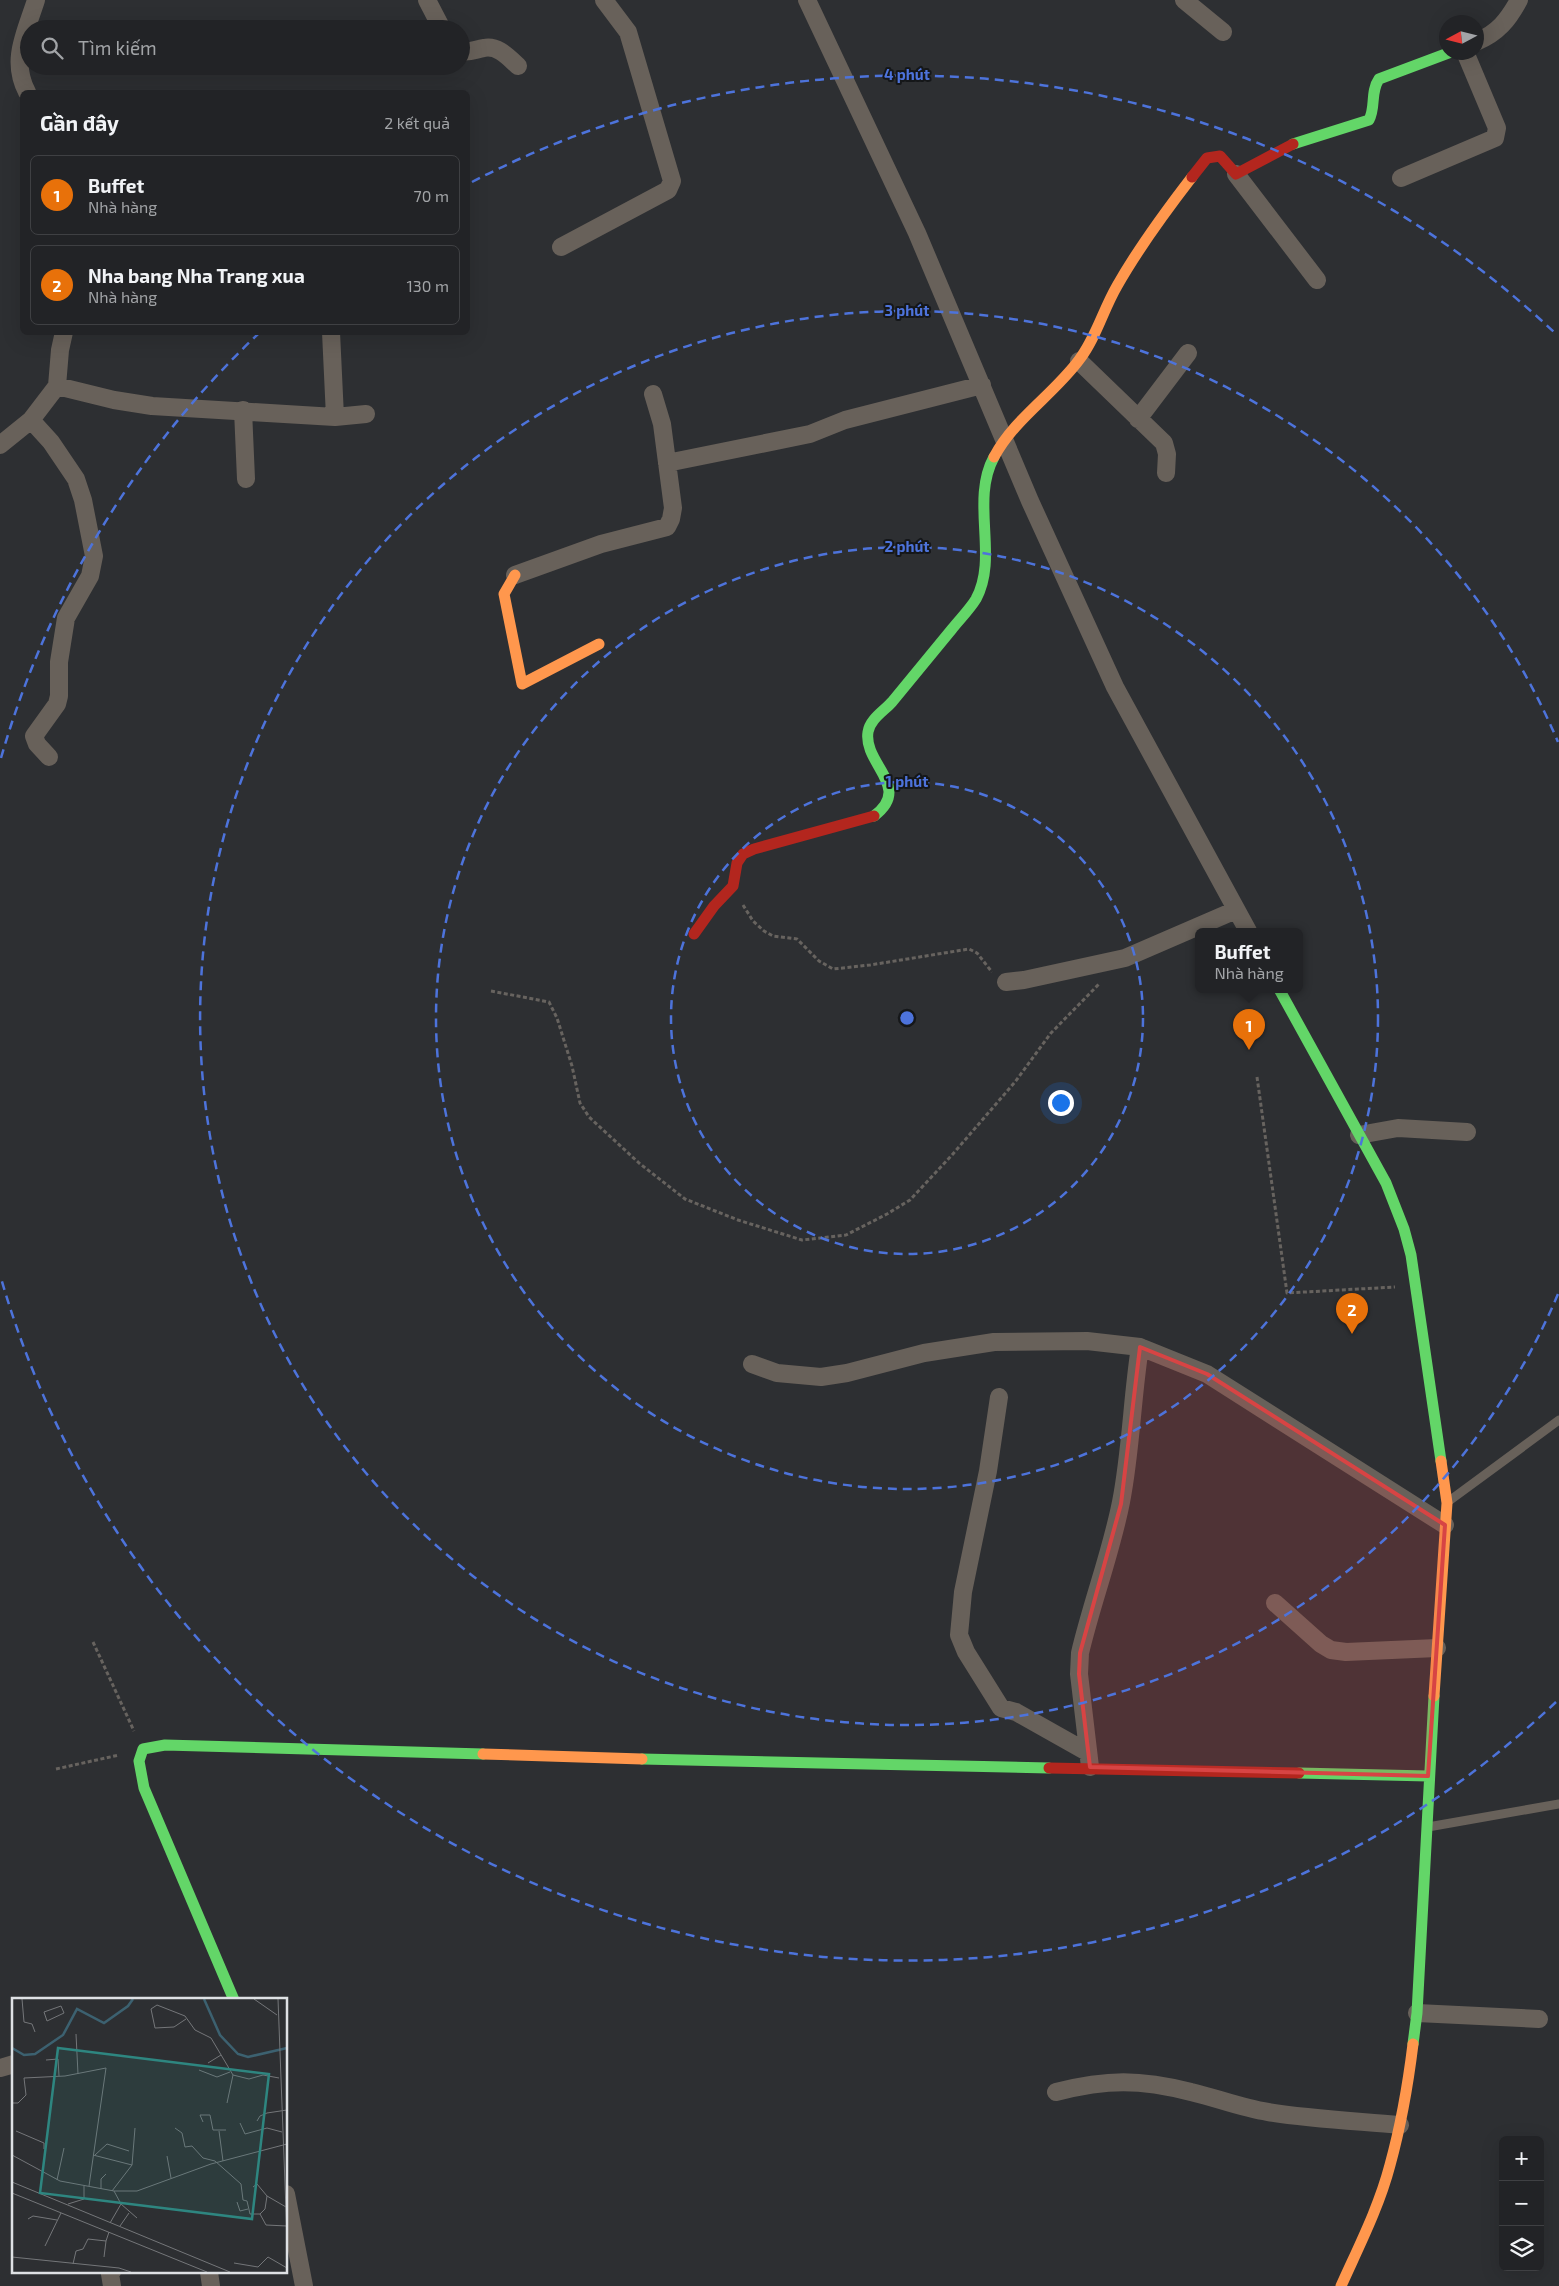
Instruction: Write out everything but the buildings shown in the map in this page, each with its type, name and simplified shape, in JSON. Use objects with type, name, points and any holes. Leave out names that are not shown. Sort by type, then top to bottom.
[{"type":"street","points":[[30,20],[36,0]]},
{"type":"street","points":[[427,0],[437,20]]},
{"type":"street","points":[[561,248],[668,190],[672,181],[628,32],[604,0]]},
{"type":"street","points":[[807,0],[917,233],[1004,439],[1115,688],[1246,928]]},
{"type":"street","points":[[1184,0],[1223,32]]},
{"type":"street","points":[[1484,38],[1495,32],[1508,20],[1519,0]]},
{"type":"street","points":[[470,51],[492,47],[518,66]]},
{"type":"street","points":[[20,51],[20,70]]},
{"type":"street","points":[[1236,174],[1296,143],[1369,120],[1372,113],[1372,91],[1374,84],[1379,78],[1439,56]]},
{"type":"street","points":[[1401,178],[1494,138],[1497,134],[1468,60]]},
{"type":"street","points":[[21,75],[26,90]]},
{"type":"street","points":[[694,934],[714,906],[733,886],[737,863],[743,854],[754,849],[871,818],[880,813],[886,806],[889,793],[887,781],[869,742],[867,732],[873,721],[890,704],[976,598],[982,586],[986,554],[986,478],[1004,439],[1079,360],[1138,250],[1161,215],[1207,158],[1220,156],[1318,280]]},
{"type":"street","points":[[0,445],[31,420],[57,386],[63,335]]},
{"type":"street","points":[[331,335],[335,417]]},
{"type":"street","points":[[1138,418],[1188,353]]},
{"type":"street","points":[[1079,360],[1138,418],[1166,449],[1166,473]]},
{"type":"street","points":[[668,463],[810,434],[845,420],[982,385]]},
{"type":"street","points":[[57,386],[114,400],[152,406],[335,417],[366,414]]},
{"type":"street","points":[[599,644],[522,684],[504,594],[515,574],[600,544],[667,527],[673,508],[662,424],[653,394]]},
{"type":"street","points":[[243,410],[246,479]]},
{"type":"street","points":[[31,420],[63,458],[76,479],[83,500],[94,556],[90,576],[66,618],[58,662],[59,696],[57,704],[34,736],[37,744],[49,757]]},
{"type":"street","points":[[1006,982],[1024,980],[1125,958],[1236,910]]},
{"type":"street","points":[[1282,993],[1360,1135],[1396,1206],[1409,1246],[1447,1503],[1428,1776],[1417,2013],[1407,2090],[1390,2166],[1375,2210],[1341,2286]]},
{"type":"street","points":[[1360,1135],[1398,1128],[1468,1132]]},
{"type":"street","points":[[752,1364],[777,1373],[821,1377],[847,1373],[924,1353],[994,1342],[1087,1341],[1140,1347],[1206,1374],[1445,1525]]},
{"type":"street","points":[[1088,1759],[1078,1674],[1080,1653],[1121,1504],[1129,1453],[1134,1389],[1140,1347]]},
{"type":"street","points":[[999,1397],[988,1471],[963,1592],[958,1635],[966,1652],[1001,1708],[1016,1712],[1088,1759]]},
{"type":"street","points":[[1275,1603],[1320,1644],[1331,1650],[1346,1652],[1437,1648]]},
{"type":"street","points":[[233,1998],[144,1788],[138,1761],[143,1749],[165,1745],[621,1758],[1088,1759],[1428,1776]]},
{"type":"street","points":[[1417,2013],[1539,2019]]},
{"type":"street","points":[[1056,2092],[1088,2084],[1125,2081],[1192,2092],[1231,2105],[1268,2112],[1400,2125]]},
{"type":"street","points":[[288,2216],[290,2237],[304,2286]]},
{"type":"lane","points":[[1447,1503],[1559,1420]]},
{"type":"lane","points":[[1426,1828],[1559,1804]]},
{"type":"path","points":[[733,886],[738,898],[764,932],[773,936],[797,939],[819,962],[833,968],[870,965],[969,949],[981,958],[999,982],[1006,982]]},
{"type":"path","points":[[491,992],[549,1002],[557,1018],[572,1066],[580,1103],[588,1117],[639,1163],[685,1199],[780,1234],[802,1240],[824,1239],[846,1235],[888,1214],[910,1200],[1015,1082],[1051,1034],[1125,958]]},
{"type":"path","points":[[1257,1077],[1287,1293],[1415,1285]]},
{"type":"path","points":[[56,1769],[143,1749],[94,1642]]},
{"type":"highlighted area","points":[[1140,1347],[1207,1374],[1445,1525],[1428,1776],[1090,1767],[1079,1674],[1080,1653],[1121,1504]]},
{"type":"traffic: fast","points":[[1293,144],[1369,120],[1376,84],[1379,79],[1439,56]]},
{"type":"traffic: fast","points":[[874,816],[885,805],[889,795],[884,775],[868,744],[869,727],[874,719],[892,702],[976,599],[982,583],[985,565],[984,492],[987,474],[994,457]]},
{"type":"traffic: fast","points":[[1281,993],[1386,1183],[1404,1229],[1411,1255],[1441,1461]]},
{"type":"traffic: fast","points":[[1413,2044],[1417,2013],[1434,1696]]},
{"type":"traffic: fast","points":[[233,1998],[144,1788],[139,1761],[143,1749],[165,1745],[483,1754]]},
{"type":"traffic: fast","points":[[642,1759],[1049,1768]]},
{"type":"traffic: fast","points":[[1299,1773],[1428,1776]]},
{"type":"traffic: slow","points":[[994,457],[1012,430],[1069,373],[1079,360],[1090,343],[1112,295],[1134,257],[1192,177]]},
{"type":"traffic: slow","points":[[515,575],[504,594],[522,684],[599,644]]},
{"type":"traffic: slow","points":[[1434,1696],[1447,1503],[1441,1461]]},
{"type":"traffic: slow","points":[[483,1754],[642,1759]]},
{"type":"traffic: slow","points":[[1341,2286],[1368,2226],[1385,2181],[1401,2120],[1413,2044]]},
{"type":"traffic: jam","points":[[1192,177],[1207,158],[1220,156],[1236,174],[1293,144]]},
{"type":"traffic: jam","points":[[694,934],[714,906],[733,886],[737,863],[743,854],[754,849],[874,816]]},
{"type":"traffic: jam","points":[[1049,1768],[1299,1773]]},
{"type":"place","name":"Buffet","points":[[1249,1050]]},
{"type":"place","name":"Nha bang Nha Trang xua","points":[[1352,1334]]}]
